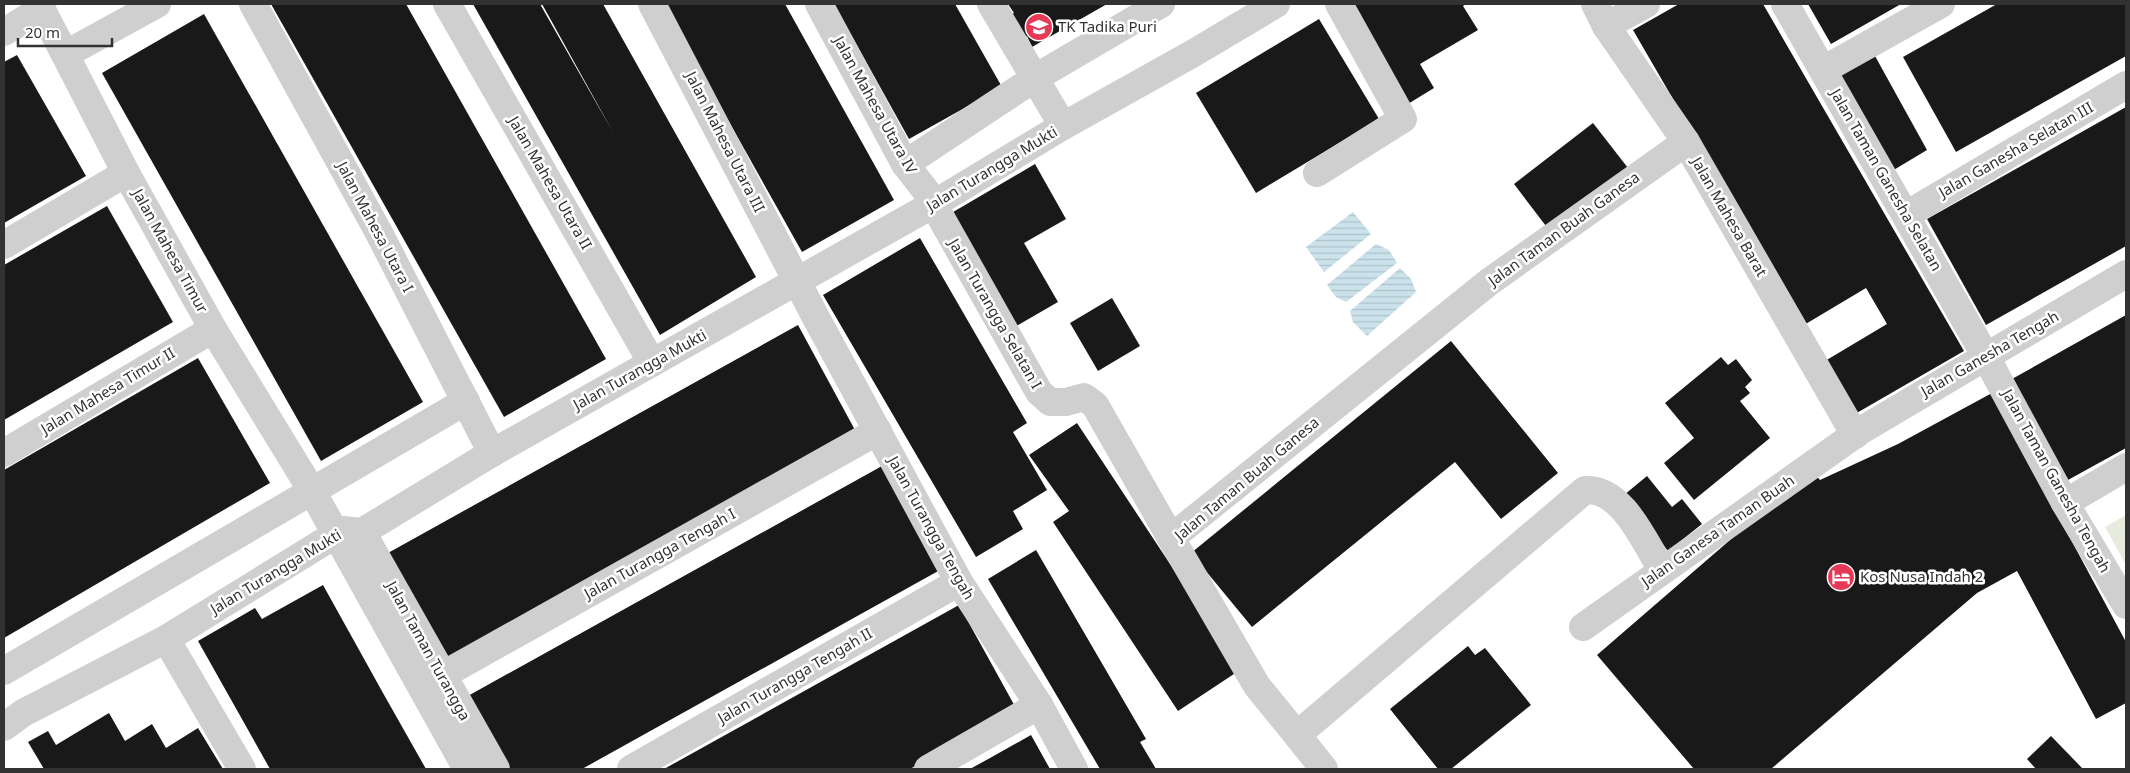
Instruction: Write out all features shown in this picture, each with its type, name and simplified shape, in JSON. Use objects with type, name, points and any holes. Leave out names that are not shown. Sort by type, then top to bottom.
[{"type":"street","points":[[66,54],[157,4]]},
{"type":"street","name":"Jalan Mahesa Utara I","points":[[253,4],[378,231],[492,453]]},
{"type":"street","name":"Jalan Mahesa Utara II","points":[[447,4],[652,363]]},
{"type":"street","name":"Jalan Mahesa Utara III","points":[[652,4],[797,281]]},
{"type":"street","name":"Jalan Mahesa Utara IV","points":[[819,4],[904,164],[926,191],[932,205]]},
{"type":"street","points":[[991,4],[1063,126]]},
{"type":"street","points":[[904,164],[1035,78],[1161,4]]},
{"type":"street","name":"Jalan Turangga Mukti","points":[[4,727],[23,713],[166,639],[343,530],[362,532],[492,453],[932,205],[1063,126],[1192,54],[1276,4]]},
{"type":"street","points":[[1317,173],[1403,120],[1339,4]]},
{"type":"street","points":[[1601,15],[1646,4]]},
{"type":"street","name":"Jalan Taman Ganesha Selatan","points":[[1785,4],[1986,357]]},
{"type":"street","points":[[1823,70],[1941,4]]},
{"type":"street","points":[[4,32],[40,7]]},
{"type":"street","name":"Jalan Mahesa Timur","points":[[40,7],[126,173],[213,329],[312,492],[335,535]]},
{"type":"street","name":"Jalan Mahesa Barat","points":[[1601,15],[1686,142],[1855,435]]},
{"type":"street","name":"Jalan Ganesha Selatan III","points":[[1906,215],[2126,85]]},
{"type":"street","name":"Jalan Taman Buah Ganesa","points":[[1324,769],[1257,686],[1171,538],[1489,282],[1686,142]]},
{"type":"street","points":[[4,245],[126,173]]},
{"type":"street","name":"Jalan Turangga Selatan I","points":[[932,205],[1039,392],[1050,402],[1066,402],[1084,397],[1095,405],[1171,538]]},
{"type":"street","name":"Jalan Ganesha Tengah","points":[[1855,435],[2126,274]]},
{"type":"street","name":"Jalan Turangga Tengah","points":[[797,281],[959,582],[1039,706],[1074,769]]},
{"type":"street","name":"Jalan Mahesa Timur II","points":[[4,453],[213,329]]},
{"type":"street","name":"Jalan Taman Ganesha Tengah","points":[[1986,357],[2065,503],[2126,606]]},
{"type":"street","points":[[4,671],[466,401]]},
{"type":"street","name":"Jalan Turangga Tengah I","points":[[442,676],[878,431]]},
{"type":"street","name":"Jalan Ganesa Taman Buah","points":[[1583,627],[1855,435]]},
{"type":"street","points":[[2065,503],[2126,467]]},
{"type":"street","points":[[1297,735],[1585,490],[1595,490],[1607,494],[1621,505],[1662,570]]},
{"type":"street","name":"Jalan Taman Turangga","points":[[362,532],[442,676],[448,709],[467,769]]},
{"type":"street","name":"Jalan Taman Turangga","points":[[335,535],[448,709],[496,769]]},
{"type":"street","name":"Jalan Turangga Tengah II","points":[[631,769],[959,582]]},
{"type":"street","points":[[166,639],[242,769]]},
{"type":"street","points":[[928,769],[1039,706]]},
{"type":"shaded area","points":[[2126,515],[2126,565],[2105,527]]},
{"type":"water","points":[[1353,212],[1371,234],[1324,272],[1306,247]]},
{"type":"water","points":[[1376,244],[1389,250],[1397,263],[1346,302],[1336,297],[1327,285]]},
{"type":"water","points":[[1400,268],[1411,279],[1416,292],[1367,336],[1353,322],[1350,311]]},
{"type":"building","points":[[271,4],[406,4],[606,359],[504,417]]},
{"type":"building","points":[[473,4],[540,4],[614,134],[542,4],[603,4],[756,277],[660,335]]},
{"type":"building","points":[[663,4],[785,4],[894,200],[802,252]]},
{"type":"building","points":[[834,4],[955,4],[1002,87],[909,139]]},
{"type":"building","name":"TK Tadika Puri","points":[[1008,4],[1107,4],[1032,47],[1027,36],[1019,41],[1006,17],[1014,13]]},
{"type":"building","points":[[1344,4],[1466,4],[1463,6],[1478,30],[1420,64],[1434,88],[1403,107]]},
{"type":"building","points":[[1679,4],[1763,4],[1964,351],[1855,414],[1825,361],[1887,324],[1866,288],[1804,325],[1633,30]]},
{"type":"building","points":[[1808,4],[1901,4],[1831,44]]},
{"type":"building","points":[[1997,4],[2126,4],[2126,56],[1956,152],[1903,57]]},
{"type":"building","points":[[204,14],[423,402],[321,461],[102,73]]},
{"type":"building","points":[[1319,19],[1379,119],[1256,193],[1196,93]]},
{"type":"building","points":[[17,55],[86,176],[4,223],[4,62]]},
{"type":"building","points":[[1875,56],[1927,150],[1892,171],[1839,76]]},
{"type":"building","points":[[2126,107],[2126,246],[1986,325],[1927,219]]},
{"type":"building","points":[[1593,123],[1628,168],[1549,230],[1514,184]]},
{"type":"building","points":[[1035,164],[1066,219],[1024,243],[1058,302],[1013,328],[948,215]]},
{"type":"building","points":[[107,206],[173,322],[4,420],[4,265]]},
{"type":"building","points":[[920,238],[1027,423],[1013,432],[1047,490],[1013,511],[1023,529],[976,557],[823,295]]},
{"type":"building","points":[[1112,298],[1140,346],[1098,371],[1070,323]]},
{"type":"building","points":[[2126,315],[2126,448],[2068,480],[2012,379]]},
{"type":"building","points":[[798,325],[855,430],[446,658],[388,553]]},
{"type":"building","points":[[1451,341],[1558,473],[1501,519],[1455,462],[1252,627],[1191,553]]},
{"type":"building","points":[[1721,357],[1728,365],[1736,359],[1752,380],[1745,387],[1750,393],[1740,401],[1770,438],[1694,500],[1664,463],[1694,438],[1665,403]]},
{"type":"building","points":[[198,358],[270,483],[4,638],[4,470]]},
{"type":"building","points":[[1992,393],[2126,642],[2126,703],[2096,719],[2017,571],[1977,593],[1771,769],[1694,769],[1597,655],[1811,470],[1820,480],[1898,444]]},
{"type":"building","points":[[1077,423],[1240,670],[1178,711],[1053,522],[1069,511],[1029,455]]},
{"type":"building","points":[[882,466],[940,570],[582,769],[505,769],[466,697]]},
{"type":"building","points":[[1647,476],[1672,507],[1682,499],[1702,524],[1668,551],[1624,495]]},
{"type":"building","points":[[1036,550],[1146,739],[1140,742],[1156,769],[1100,769],[988,579]]},
{"type":"building","points":[[323,585],[426,769],[270,769],[198,641],[255,608],[262,619]]},
{"type":"building","points":[[959,605],[1017,710],[910,769],[664,769]]},
{"type":"building","points":[[1468,646],[1475,655],[1485,648],[1531,705],[1451,769],[1438,769],[1390,709]]},
{"type":"building","points":[[109,713],[125,741],[152,724],[166,748],[198,728],[223,769],[44,769],[28,742],[48,731],[56,745]]},
{"type":"building","points":[[1031,735],[1050,769],[970,769],[990,758]]},
{"type":"building","points":[[2051,736],[2083,769],[2036,769],[2027,759]]},
{"type":"place","name":"TK Tadika Puri","points":[[1039,27]]},
{"type":"place","name":"Kos Nusa Indah 2","points":[[1841,577]]}]
